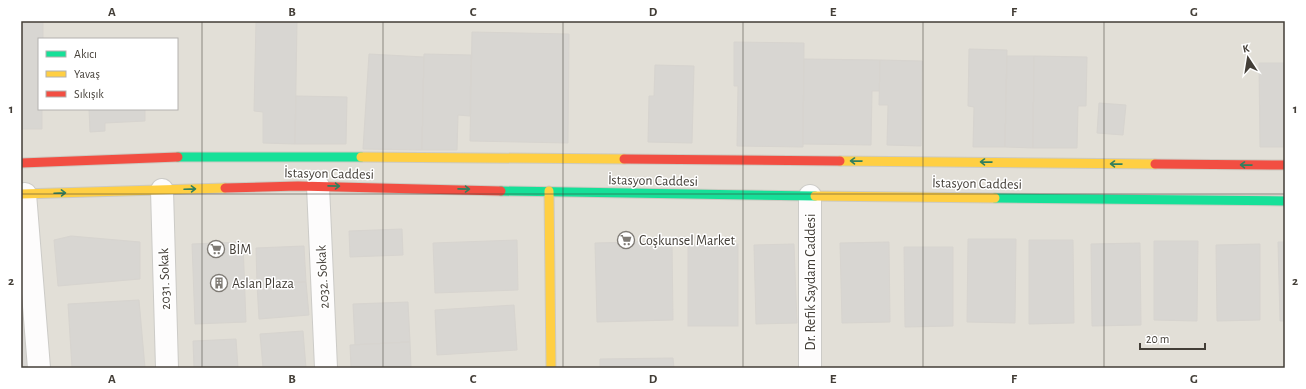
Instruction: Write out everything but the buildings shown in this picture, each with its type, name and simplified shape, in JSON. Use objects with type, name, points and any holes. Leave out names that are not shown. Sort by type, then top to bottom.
[{"type":"main road","name":"İstasyon Caddesi","points":[[21,163],[188,157],[402,157],[1285,165]]},
{"type":"main road","name":"İstasyon Caddesi","points":[[23,194],[318,186],[548,191],[602,194],[1285,201]]},
{"type":"main road","points":[[548,191],[551,368]]},
{"type":"street","name":"2032. Sokak","points":[[318,186],[326,368]]},
{"type":"street","name":"2031. Sokak","points":[[162,190],[167,368]]},
{"type":"street","points":[[23,194],[39,368]]},
{"type":"street","name":"Dr. Refik Saydam Caddesi","points":[[810,196],[810,368]]},
{"type":"shaded area","points":[[21,21],[1285,21],[1285,368],[21,368]]},
{"type":"traffic: fast","points":[[178,157],[361,157]]},
{"type":"traffic: fast","points":[[501,191],[815,196]]},
{"type":"traffic: fast","points":[[995,198],[1285,201]]},
{"type":"traffic: slow","points":[[361,157],[624,159]]},
{"type":"traffic: slow","points":[[840,161],[1155,164]]},
{"type":"traffic: slow","points":[[21,194],[225,188]]},
{"type":"traffic: slow","points":[[549,191],[551,368]]},
{"type":"traffic: slow","points":[[815,196],[995,198]]},
{"type":"traffic: jam","points":[[21,163],[178,157]]},
{"type":"traffic: jam","points":[[624,159],[840,161]]},
{"type":"traffic: jam","points":[[1155,164],[1285,165]]},
{"type":"traffic: jam","points":[[225,188],[298,186],[501,191]]},
{"type":"place","name":"Coşkunsel Market","points":[[626,240]]},
{"type":"place","name":"BİM","points":[[216,249]]},
{"type":"place","name":"Aslan Plaza","points":[[219,283]]}]
